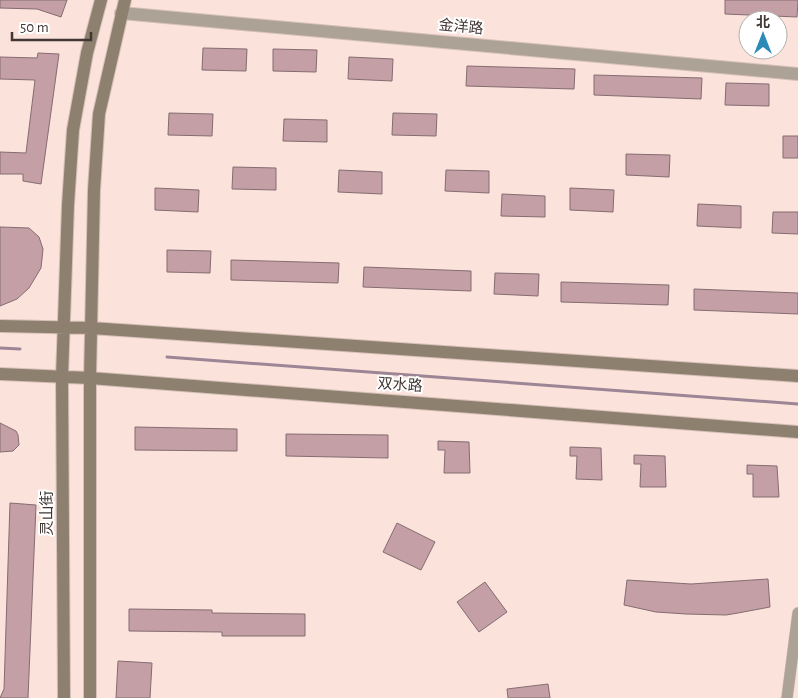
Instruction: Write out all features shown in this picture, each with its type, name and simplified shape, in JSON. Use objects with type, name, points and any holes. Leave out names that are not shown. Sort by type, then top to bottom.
[{"type":"main road","name":"灵山街","points":[[64,698],[62,377],[68,205],[73,130],[87,53],[101,0]]},
{"type":"main road","points":[[90,698],[90,378],[94,190],[99,114],[125,0]]},
{"type":"main road","points":[[0,326],[91,328],[798,376]]},
{"type":"main road","name":"双水路","points":[[0,374],[90,378],[798,432]]},
{"type":"street","name":"金洋路","points":[[121,13],[798,74]]},
{"type":"street","points":[[787,698],[798,613]]},
{"type":"building","points":[[0,0],[67,0],[61,17],[37,9],[0,8]]},
{"type":"building","points":[[725,0],[798,0],[797,17],[788,17],[788,10],[738,10],[738,15],[725,14]]},
{"type":"building","points":[[203,48],[247,49],[246,71],[202,70]]},
{"type":"building","points":[[273,49],[317,50],[316,72],[273,71]]},
{"type":"building","points":[[38,53],[59,54],[41,184],[23,181],[23,174],[0,174],[0,152],[26,153],[35,80],[0,79],[0,57],[37,58]]},
{"type":"building","points":[[349,57],[393,59],[392,81],[348,79]]},
{"type":"building","points":[[467,66],[575,69],[574,89],[466,86]]},
{"type":"building","points":[[594,75],[702,78],[701,99],[594,95]]},
{"type":"building","points":[[726,83],[769,84],[769,106],[725,105]]},
{"type":"building","points":[[169,113],[213,114],[212,136],[168,135]]},
{"type":"building","points":[[393,113],[437,114],[436,136],[392,135]]},
{"type":"building","points":[[284,119],[327,120],[327,142],[283,141]]},
{"type":"building","points":[[783,136],[798,136],[798,158],[783,158]]},
{"type":"building","points":[[626,154],[670,155],[669,177],[626,175]]},
{"type":"building","points":[[233,167],[276,168],[276,190],[232,189]]},
{"type":"building","points":[[339,170],[382,172],[382,194],[338,192]]},
{"type":"building","points":[[446,170],[489,171],[489,193],[445,191]]},
{"type":"building","points":[[155,188],[199,190],[198,212],[155,210]]},
{"type":"building","points":[[570,188],[614,190],[613,212],[570,210]]},
{"type":"building","points":[[502,194],[545,196],[545,217],[501,216]]},
{"type":"building","points":[[698,204],[741,206],[741,228],[697,226]]},
{"type":"building","points":[[773,212],[798,212],[798,234],[772,233]]},
{"type":"building","points":[[0,227],[29,228],[39,237],[43,249],[41,268],[29,288],[17,299],[0,306]]},
{"type":"building","points":[[167,250],[211,251],[210,273],[167,272]]},
{"type":"building","points":[[231,260],[339,263],[338,283],[231,280]]},
{"type":"building","points":[[364,267],[471,271],[471,291],[363,287]]},
{"type":"building","points":[[495,273],[539,274],[538,296],[494,294]]},
{"type":"building","points":[[561,282],[669,285],[668,305],[561,302]]},
{"type":"building","points":[[694,289],[798,293],[798,314],[694,310]]},
{"type":"building","points":[[0,423],[16,431],[18,435],[19,445],[13,451],[0,452]]},
{"type":"building","points":[[135,427],[237,429],[237,451],[135,450]]},
{"type":"building","points":[[286,434],[388,435],[388,458],[286,456]]},
{"type":"building","points":[[438,441],[469,442],[470,473],[444,473],[445,450],[438,450]]},
{"type":"building","points":[[570,447],[601,448],[602,480],[576,479],[577,456],[570,456]]},
{"type":"building","points":[[634,455],[665,456],[666,487],[640,487],[641,464],[634,464]]},
{"type":"building","points":[[747,465],[777,466],[779,497],[753,497],[753,474],[747,474]]},
{"type":"building","points":[[10,503],[36,505],[28,698],[0,698],[4,689]]},
{"type":"building","points":[[397,523],[435,542],[421,570],[383,552]]},
{"type":"building","points":[[768,579],[770,607],[738,613],[726,615],[656,612],[624,605],[627,580],[691,584]]},
{"type":"building","points":[[485,582],[507,612],[479,632],[457,602]]},
{"type":"building","points":[[129,609],[212,610],[212,613],[305,614],[305,636],[222,636],[222,632],[129,631]]},
{"type":"building","points":[[118,661],[152,663],[150,698],[116,698]]},
{"type":"building","points":[[548,684],[550,698],[508,698],[507,689]]},
{"type":"waterway","points":[[0,348],[20,349]]},
{"type":"waterway","points":[[167,357],[798,404]]}]
